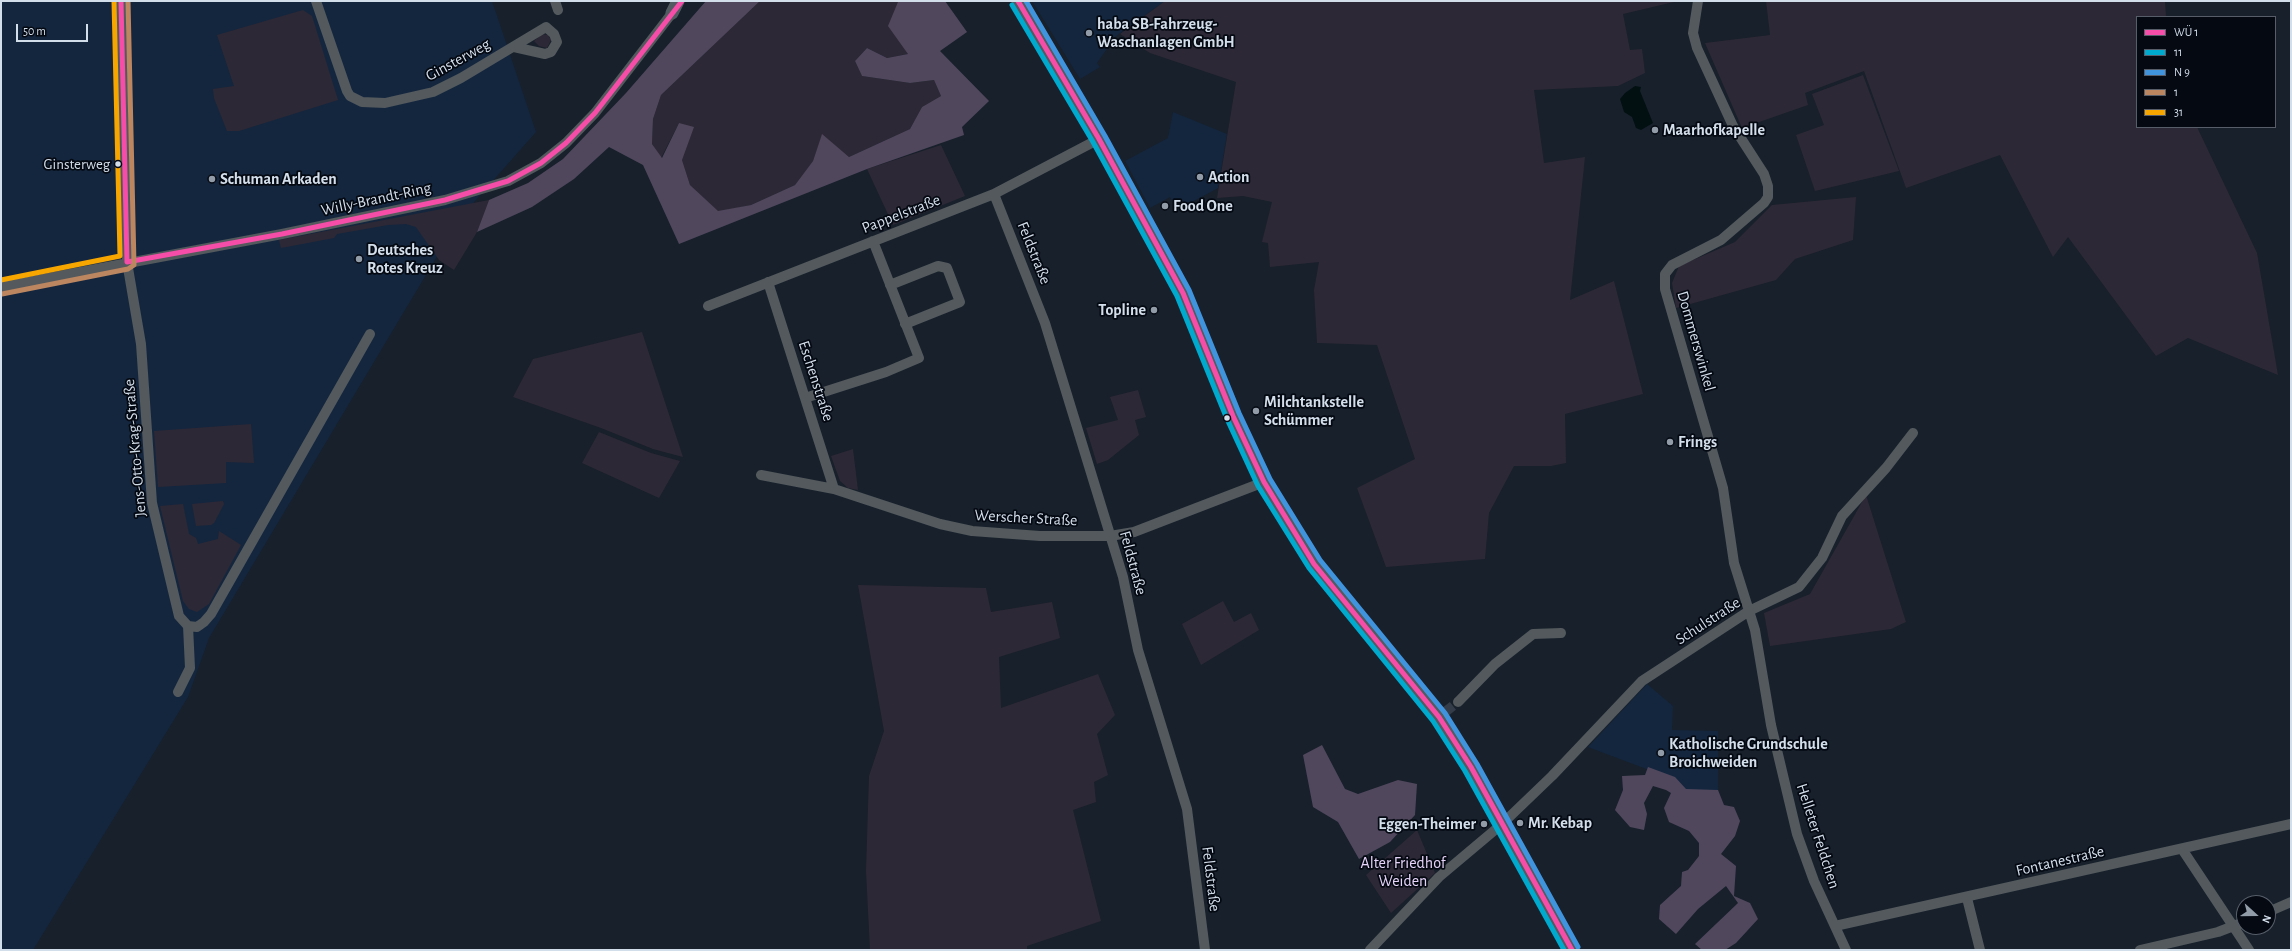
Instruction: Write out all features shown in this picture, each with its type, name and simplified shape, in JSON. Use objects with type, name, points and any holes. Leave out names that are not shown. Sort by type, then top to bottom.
[{"type":"main road","points":[[672,13],[678,1]]},
{"type":"main road","points":[[1018,1],[1100,139],[1182,292],[1233,416],[1264,482],[1314,564],[1442,714],[1572,950]]},
{"type":"street","name":"Jens-Otto-Krag-Straße","points":[[121,1],[127,262],[141,344],[152,503],[179,616],[188,626]]},
{"type":"street","name":"Ginsterweg","points":[[316,1],[347,91],[350,96],[362,102],[385,103],[433,92],[514,47]]},
{"type":"street","name":"Willy-Brandt-Ring","points":[[1,287],[127,262],[282,234],[445,200],[508,181],[541,163],[570,138],[595,113],[682,1]]},
{"type":"street","name":"Dommerswinkel","points":[[1698,1],[1693,33],[1696,48],[1733,126],[1764,174],[1768,186],[1768,197],[1764,203],[1721,240],[1672,265],[1664,280],[1671,313],[1723,488],[1734,563],[1750,611]]},
{"type":"street","name":"Pappelstraße","points":[[708,306],[994,194],[1100,139]]},
{"type":"street","name":"Feldstraße","points":[[994,194],[1045,323],[1123,577],[1138,650],[1187,809],[1205,950]]},
{"type":"street","points":[[806,398],[886,372],[919,358],[873,241]]},
{"type":"street","points":[[890,285],[938,266],[946,268],[960,302],[905,324]]},
{"type":"street","name":"Eschenstraße","points":[[768,282],[834,489]]},
{"type":"street","points":[[178,692],[190,668],[188,626],[197,627],[211,614],[370,334]]},
{"type":"street","name":"Schulstraße","points":[[1370,950],[1439,877],[1502,824],[1552,776],[1642,681],[1750,611],[1783,596],[1803,583],[1822,558],[1842,516],[1886,468],[1913,433]]},
{"type":"street","name":"Werscher Straße","points":[[761,475],[834,489],[940,524],[972,531],[1040,536],[1110,536],[1153,526],[1264,482]]},
{"type":"street","name":"Helleter Feldchen","points":[[1750,611],[1760,654],[1771,725],[1792,816],[1814,881],[1846,950]]},
{"type":"street","points":[[1458,702],[1494,664],[1533,634],[1561,633]]},
{"type":"street","name":"Fontanestraße","points":[[1835,926],[1967,898],[2291,824]]},
{"type":"street","points":[[2182,849],[2249,950]]},
{"type":"street","points":[[1967,898],[1980,950]]},
{"type":"street","points":[[2276,909],[2291,902]]},
{"type":"street","points":[[2140,950],[2236,926]]},
{"type":"shaded area","points":[[1,1],[492,1],[536,132],[460,218],[209,638],[188,697],[33,950],[1,950]]},
{"type":"shaded area","points":[[706,1],[760,1],[661,95],[653,119],[652,144],[662,158],[679,123],[694,127],[682,160],[690,185],[718,211],[751,205],[795,185],[813,161],[822,134],[849,157],[910,129],[922,107],[941,96],[934,80],[910,83],[862,76],[855,61],[867,48],[887,58],[908,54],[888,26],[898,2],[945,1],[967,32],[940,51],[989,101],[962,127],[964,135],[867,169],[679,244],[643,165],[609,147],[574,179],[532,207],[477,232],[489,200],[528,183],[563,159],[626,93]]},
{"type":"shaded area","points":[[1032,1],[1165,1],[1116,36],[1097,63],[1100,67],[1080,79]]},
{"type":"shaded area","points":[[1635,86],[1641,87],[1640,91],[1653,123],[1641,130],[1636,128],[1632,117],[1624,112],[1620,99],[1625,93]]},
{"type":"shaded area","points":[[1173,112],[1227,134],[1218,188],[1177,210],[1170,197],[1150,208],[1125,161],[1168,138]]},
{"type":"shaded area","name":"Katholische Grundschule Broichweiden","points":[[1647,684],[1673,706],[1672,730],[1718,731],[1718,823],[1673,779],[1588,747]]},
{"type":"shaded area","points":[[1322,745],[1345,789],[1358,794],[1398,780],[1417,784],[1415,815],[1390,842],[1359,859],[1338,822],[1313,807],[1303,755]]},
{"type":"shaded area","points":[[1648,767],[1675,777],[1686,789],[1718,790],[1724,805],[1734,807],[1740,821],[1735,836],[1721,854],[1736,866],[1734,896],[1750,903],[1758,919],[1736,943],[1725,950],[1702,950],[1695,944],[1738,903],[1726,886],[1698,909],[1676,934],[1659,919],[1660,905],[1681,886],[1682,872],[1688,870],[1699,856],[1699,843],[1689,831],[1669,822],[1664,808],[1671,793],[1666,790],[1653,786],[1644,803],[1647,814],[1644,830],[1630,827],[1615,810],[1623,790],[1622,776],[1645,775]]},
{"type":"green space","points":[[760,1],[900,1],[898,2],[908,54],[887,58],[867,48],[855,61],[862,76],[910,83],[934,80],[941,96],[922,107],[910,129],[849,157],[822,135],[813,161],[795,185],[751,205],[718,212],[690,185],[682,160],[679,123],[661,158],[652,144],[653,119],[661,95]]},
{"type":"green space","points":[[1165,1],[1678,1],[1623,14],[1630,50],[1642,49],[1645,73],[1618,86],[1534,90],[1544,163],[1585,157],[1570,300],[1614,281],[1643,394],[1565,414],[1566,463],[1551,466],[1514,466],[1489,513],[1485,559],[1386,567],[1357,488],[1415,459],[1377,345],[1317,343],[1314,290],[1319,262],[1270,267],[1268,243],[1262,242],[1272,202],[1243,196],[1217,198],[1236,82],[1150,53],[1120,34]]},
{"type":"green space","points":[[1766,1],[2165,1],[2166,16],[2136,16],[2136,128],[2197,128],[2257,253],[2278,375],[2188,338],[2156,356],[2068,237],[2053,257],[2000,155],[1906,188],[1864,71],[1805,93],[1808,105],[1742,128],[1705,43],[1770,35]]},
{"type":"green space","points":[[303,10],[312,16],[338,100],[239,131],[227,131],[214,98],[213,89],[234,86],[217,35]]},
{"type":"green space","points":[[542,34],[548,35],[551,40],[547,48],[539,46],[534,41]]},
{"type":"green space","points":[[1863,75],[1899,171],[1815,191],[1796,135],[1824,125],[1812,94]]},
{"type":"green space","points":[[941,145],[965,196],[893,225],[867,169]]},
{"type":"green space","points":[[1856,197],[1853,240],[1795,259],[1776,280],[1676,308],[1672,283],[1679,266],[1735,242],[1772,205]]},
{"type":"green space","points":[[489,200],[477,232],[454,270],[439,260],[416,227],[406,224],[388,225],[337,234],[334,238],[281,248],[279,240]]},
{"type":"green space","points":[[642,332],[683,457],[653,449],[601,428],[513,397],[533,359]]},
{"type":"green space","points":[[1138,390],[1146,417],[1135,420],[1139,435],[1108,460],[1097,464],[1086,428],[1118,420],[1110,397]]},
{"type":"green space","points":[[251,424],[254,463],[226,462],[226,483],[158,487],[154,431]]},
{"type":"green space","points":[[599,432],[651,453],[680,461],[659,498],[582,463]]},
{"type":"green space","points":[[853,449],[858,490],[848,488],[840,481],[831,456]]},
{"type":"green space","points":[[1866,495],[1906,622],[1891,629],[1770,646],[1764,613],[1810,594]]},
{"type":"green space","points":[[223,501],[224,504],[214,523],[211,525],[196,526],[192,504]]},
{"type":"green space","points":[[183,504],[189,534],[196,538],[198,544],[218,539],[219,531],[241,545],[209,604],[197,612],[189,609],[183,601],[160,506]]},
{"type":"green space","points":[[858,585],[986,588],[991,612],[1052,602],[1060,638],[999,657],[1001,708],[1098,674],[1115,715],[1097,734],[1108,775],[1094,782],[1096,802],[1073,810],[1101,921],[1027,946],[1027,950],[870,950],[866,871],[869,776],[884,731]]},
{"type":"green space","points":[[1223,601],[1234,622],[1251,613],[1259,630],[1201,665],[1182,624]]},
{"type":"green space","name":"Alter Friedhof Weiden","points":[[1417,830],[1435,873],[1391,913],[1366,875]]},
{"type":"tunnel","points":[[1445,712],[1458,702]]},
{"type":"transit line","name":"31","points":[[1,280],[120,256],[114,1]]},
{"type":"transit line","points":[[121,1],[127,262]]},
{"type":"transit line","name":"1","points":[[2,294],[128,269],[134,265],[128,1]]},
{"type":"transit line","points":[[127,262],[282,234],[445,200],[508,181],[541,163],[566,143],[595,113],[682,1]]},
{"type":"transit line","points":[[1018,1],[1099,139],[1183,293],[1233,416],[1264,482],[1314,564],[1439,717],[1471,767],[1572,950]]},
{"type":"transit line","points":[[1026,1],[1105,136],[1189,290],[1239,413],[1270,479],[1320,560],[1445,713],[1477,764],[1578,947]]},
{"type":"transit line","name":"11","points":[[1012,5],[1093,142],[1177,296],[1227,419],[1258,486],[1309,568],[1433,721],[1465,771],[1564,950]]},
{"type":"place","name":"haba SB-Fahrzeug- Waschanlagen GmbH","points":[[1089,33]]},
{"type":"place","name":"Maarhofkapelle","points":[[1655,130]]},
{"type":"place","name":"Ginsterweg","points":[[118,164]]},
{"type":"place","name":"Action","points":[[1200,177]]},
{"type":"place","name":"Schuman Arkaden","points":[[212,179]]},
{"type":"place","name":"Food One","points":[[1165,206]]},
{"type":"place","name":"Deutsches Rotes Kreuz","points":[[359,259]]},
{"type":"place","name":"Topline","points":[[1154,310]]},
{"type":"place","name":"Milchtankstelle Schümmer","points":[[1256,411]]},
{"type":"place","name":"Frings","points":[[1670,442]]},
{"type":"place","name":"Katholische Grundschule Broichweiden","points":[[1661,753]]},
{"type":"place","name":"Mr. Kebap","points":[[1520,823]]},
{"type":"place","name":"Eggen-Theimer","points":[[1484,824]]}]
